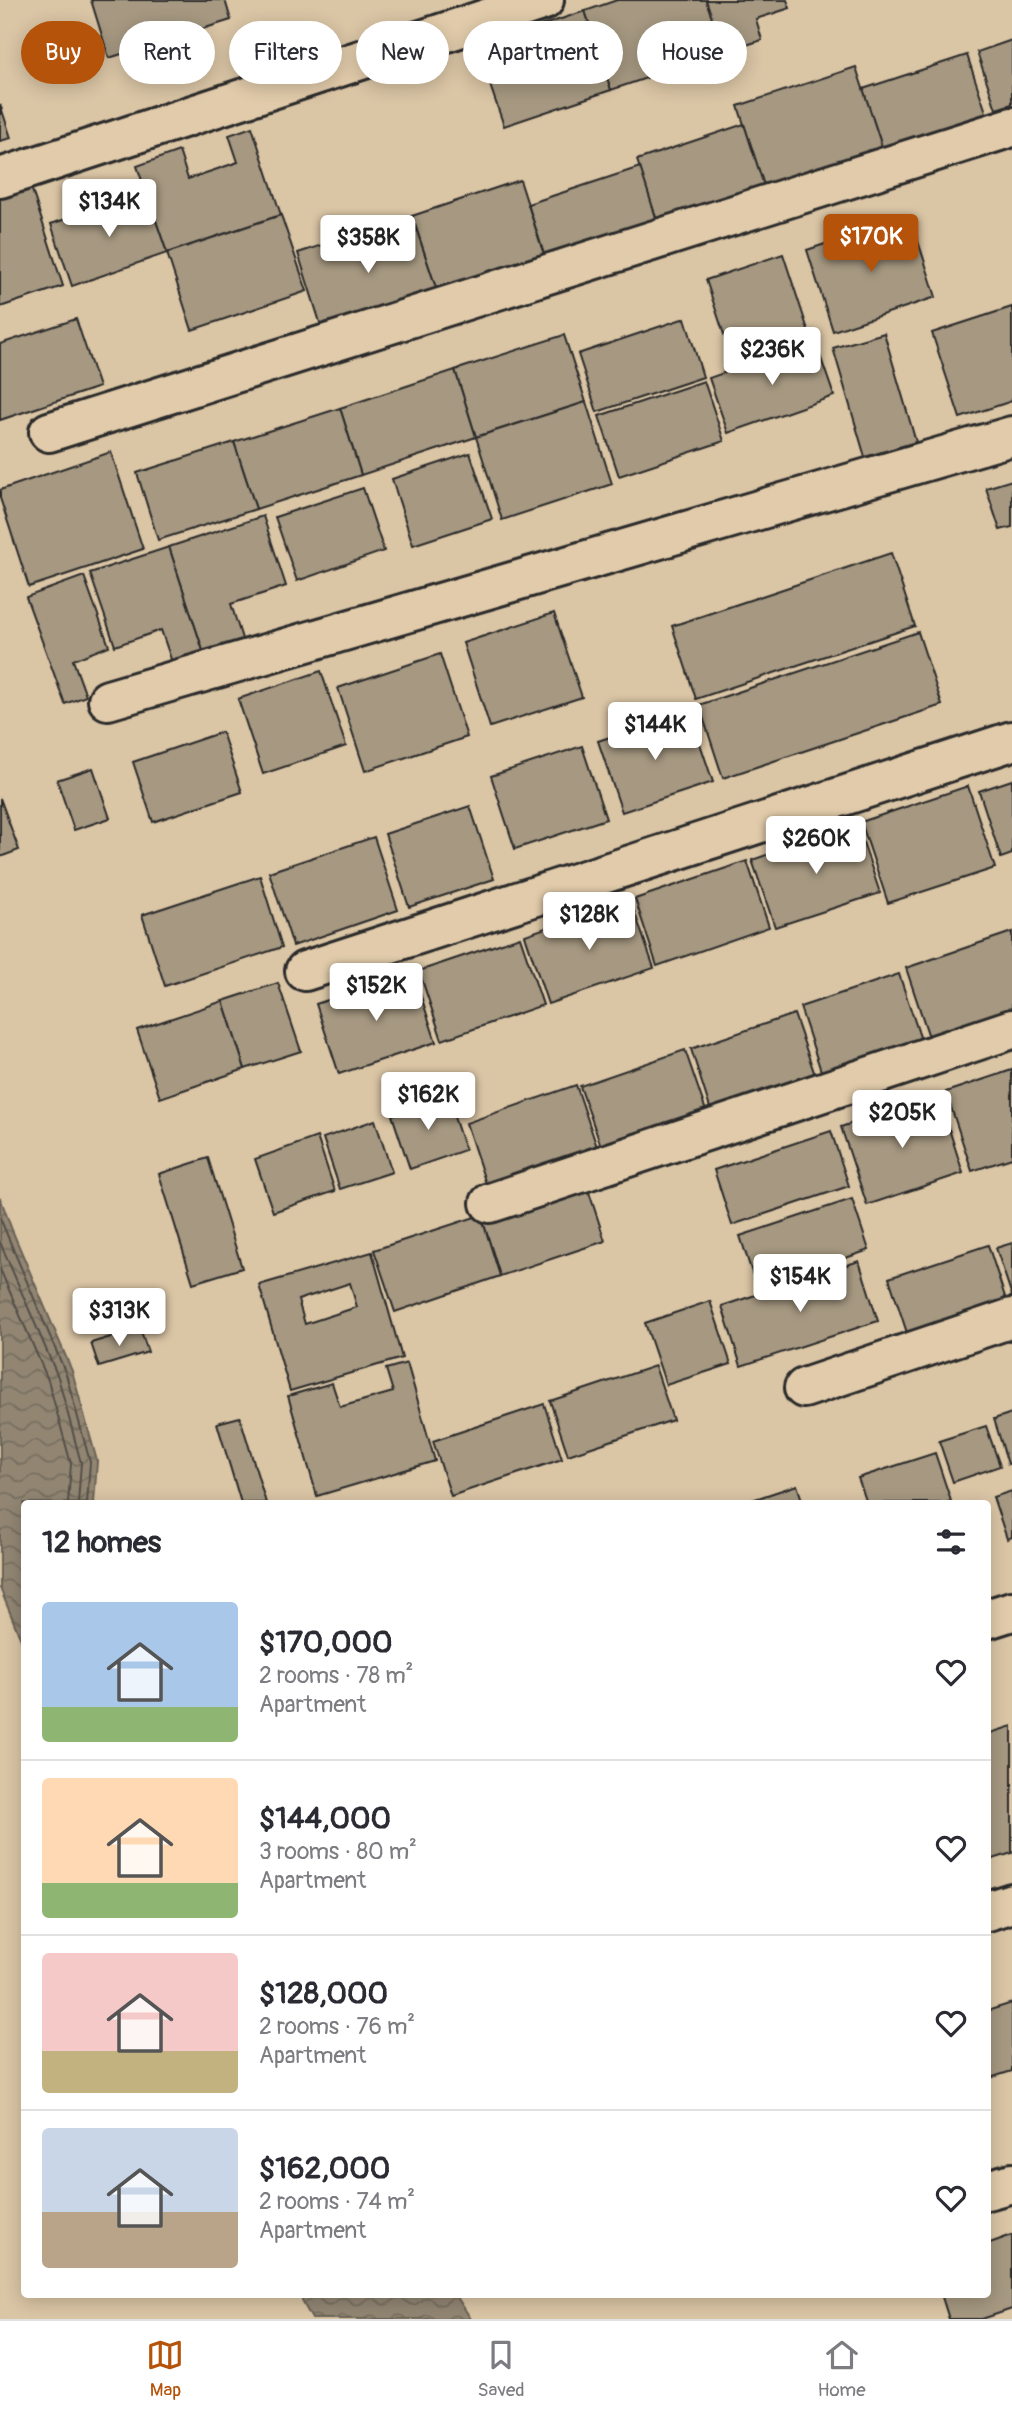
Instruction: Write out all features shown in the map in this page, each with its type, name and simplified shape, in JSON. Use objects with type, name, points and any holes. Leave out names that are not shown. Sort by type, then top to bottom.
[{"type":"street","points":[[0,178],[544,0]]},
{"type":"street","points":[[49,432],[1012,127]]},
{"type":"street","points":[[108,700],[1012,436]]},
{"type":"street","points":[[305,971],[1012,741]]},
{"type":"street","points":[[490,1203],[1012,1029]]},
{"type":"street","points":[[804,1388],[1012,1318]]},
{"type":"street","points":[[991,1618],[1012,1611]]},
{"type":"street","points":[[991,1910],[1012,1903]]},
{"type":"street","points":[[991,2189],[1012,2183]]},
{"type":"water","points":[[0,1197],[72,1371],[97,1461],[94,1500],[21,1500],[21,1640],[0,1588]]},
{"type":"water","points":[[302,2298],[458,2298],[471,2319],[312,2319]]},
{"type":"building","points":[[91,0],[225,0],[231,20],[215,25],[215,21],[119,21],[119,55],[109,58],[105,45],[105,21],[98,21]]},
{"type":"building","points":[[617,0],[706,0],[713,21],[637,21],[637,81],[611,90],[609,84],[623,84],[623,21],[588,21],[585,11]]},
{"type":"building","points":[[706,0],[787,0],[790,8],[756,19],[762,40],[747,45],[747,21],[713,21]]},
{"type":"building","points":[[585,11],[588,21],[555,21]]},
{"type":"building","points":[[1012,40],[1012,104],[996,109],[977,52]]},
{"type":"building","points":[[967,55],[987,115],[883,150],[863,89]]},
{"type":"building","points":[[856,67],[883,150],[765,189],[738,106]]},
{"type":"building","points":[[490,84],[609,84],[611,90],[504,126]]},
{"type":"building","points":[[0,104],[11,138],[0,141]]},
{"type":"building","points":[[744,124],[765,189],[658,224],[637,160]]},
{"type":"building","points":[[252,127],[281,215],[167,253],[137,166],[179,151],[188,179],[238,162],[229,135]]},
{"type":"building","points":[[640,167],[658,224],[546,261],[528,204]]},
{"type":"building","points":[[520,180],[546,261],[439,297],[412,216]]},
{"type":"building","points":[[31,187],[63,286],[0,307],[0,197]]},
{"type":"building","points":[[146,192],[167,253],[72,286],[51,224]]},
{"type":"building","points":[[281,215],[307,291],[192,330],[167,253]]},
{"type":"building","points":[[412,216],[439,297],[324,335],[298,253]]},
{"type":"building","points":[[910,216],[936,297],[833,331],[807,250]]},
{"type":"building","points":[[783,254],[810,336],[733,362],[706,280]]},
{"type":"building","points":[[1012,307],[1012,401],[960,418],[932,333]]},
{"type":"building","points":[[685,318],[703,377],[597,412],[578,354]]},
{"type":"building","points":[[76,319],[99,387],[0,420],[0,344]]},
{"type":"building","points":[[884,333],[916,442],[865,457],[833,348]]},
{"type":"building","points":[[564,335],[586,402],[476,437],[455,370]]},
{"type":"building","points":[[815,341],[834,396],[728,433],[709,378]]},
{"type":"building","points":[[455,370],[476,437],[361,475],[340,408]]},
{"type":"building","points":[[704,381],[724,441],[619,476],[599,416]]},
{"type":"building","points":[[586,402],[612,484],[502,520],[476,437]]},
{"type":"building","points":[[340,408],[361,475],[256,509],[234,442]]},
{"type":"building","points":[[234,442],[256,509],[158,540],[137,473]]},
{"type":"building","points":[[111,452],[143,549],[29,587],[0,498],[0,490]]},
{"type":"building","points":[[470,453],[492,519],[413,545],[392,479]]},
{"type":"building","points":[[1012,480],[1012,527],[1000,530],[986,488]]},
{"type":"building","points":[[363,488],[384,551],[297,581],[275,517]]},
{"type":"building","points":[[263,516],[286,586],[231,604],[244,645],[205,657],[169,547]]},
{"type":"building","points":[[169,547],[205,657],[174,668],[161,630],[115,646],[90,573]]},
{"type":"building","points":[[891,553],[915,626],[696,699],[672,626]]},
{"type":"building","points":[[84,576],[109,646],[73,660],[86,696],[65,704],[26,597]]},
{"type":"building","points":[[554,613],[582,697],[490,727],[463,643]]},
{"type":"building","points":[[918,632],[942,705],[723,778],[699,705]]},
{"type":"building","points":[[440,654],[467,737],[365,771],[338,688]]},
{"type":"building","points":[[321,671],[346,746],[263,774],[238,699]]},
{"type":"building","points":[[689,711],[713,782],[622,812],[598,741]]},
{"type":"building","points":[[222,732],[242,792],[153,822],[133,762]]},
{"type":"building","points":[[582,746],[606,819],[515,849],[491,776]]},
{"type":"building","points":[[93,768],[110,818],[74,830],[57,780]]},
{"type":"building","points":[[1012,780],[1012,854],[1001,858],[979,791]]},
{"type":"building","points":[[968,786],[995,868],[888,903],[861,822]]},
{"type":"building","points":[[0,798],[19,850],[0,857]]},
{"type":"building","points":[[470,806],[494,879],[409,907],[385,834]]},
{"type":"building","points":[[857,824],[880,893],[775,927],[752,860]]},
{"type":"building","points":[[374,837],[398,910],[293,946],[269,872]]},
{"type":"building","points":[[747,861],[769,927],[657,966],[635,899]]},
{"type":"building","points":[[260,876],[282,947],[165,986],[142,915]]},
{"type":"building","points":[[630,899],[654,968],[548,1004],[525,935]]},
{"type":"building","points":[[1012,932],[1012,1009],[929,1037],[906,968]]},
{"type":"building","points":[[520,937],[543,1005],[442,1040],[419,971]]},
{"type":"building","points":[[413,972],[436,1042],[339,1074],[316,1004]]},
{"type":"building","points":[[899,974],[921,1040],[822,1074],[800,1007]]},
{"type":"building","points":[[278,983],[301,1051],[245,1069],[223,1001]]},
{"type":"building","points":[[223,1001],[245,1069],[160,1098],[137,1030]]},
{"type":"building","points":[[794,1014],[815,1075],[711,1111],[691,1049]]},
{"type":"building","points":[[685,1050],[706,1111],[601,1146],[580,1086]]},
{"type":"building","points":[[1012,1070],[1012,1158],[972,1171],[946,1092]]},
{"type":"building","points":[[576,1085],[597,1147],[486,1184],[466,1123]]},
{"type":"building","points":[[938,1094],[963,1173],[867,1205],[841,1127]]},
{"type":"building","points":[[447,1096],[465,1150],[410,1169],[392,1115]]},
{"type":"building","points":[[375,1120],[392,1172],[340,1189],[323,1138]]},
{"type":"building","points":[[831,1131],[849,1186],[732,1225],[714,1170]]},
{"type":"building","points":[[317,1137],[335,1191],[273,1212],[255,1159]]},
{"type":"building","points":[[208,1158],[242,1268],[193,1283],[159,1174]]},
{"type":"building","points":[[585,1180],[605,1241],[500,1276],[481,1215]]},
{"type":"building","points":[[852,1199],[869,1250],[757,1288],[740,1236]]},
{"type":"building","points":[[481,1215],[500,1276],[395,1312],[374,1250]]},
{"type":"building","points":[[1012,1243],[1012,1296],[996,1248]]},
{"type":"building","points":[[988,1245],[1008,1306],[909,1339],[889,1278]]},
{"type":"building","points":[[372,1252],[402,1358],[290,1391],[259,1285]],"holes":[[[350,1283],[357,1307],[305,1324],[298,1300]]]},
{"type":"building","points":[[859,1261],[878,1321],[741,1366],[722,1306]]},
{"type":"building","points":[[710,1301],[731,1364],[666,1385],[645,1323]]},
{"type":"building","points":[[140,1328],[148,1352],[99,1367],[91,1343]]},
{"type":"building","points":[[407,1363],[435,1461],[317,1496],[288,1396],[332,1383],[340,1407],[393,1392],[386,1369]]},
{"type":"building","points":[[655,1366],[673,1420],[568,1455],[550,1401]]},
{"type":"building","points":[[544,1404],[562,1459],[451,1496],[433,1441]]},
{"type":"building","points":[[1012,1413],[1012,1463],[1008,1464],[994,1419]]},
{"type":"building","points":[[240,1417],[265,1500],[240,1500],[217,1423]]},
{"type":"building","points":[[986,1426],[1000,1466],[953,1482],[939,1441]]},
{"type":"building","points":[[935,1453],[951,1500],[866,1500],[858,1478]]},
{"type":"building","points":[[797,1485],[802,1500],[752,1500]]},
{"type":"building","points":[[1012,1491],[1012,1537],[1007,1539],[993,1497]]},
{"type":"building","points":[[1012,1726],[1012,1853],[991,1860],[991,1733]]},
{"type":"building","points":[[1012,2003],[1012,2071],[991,2078],[991,2010]]},
{"type":"building","points":[[1012,2235],[1012,2309],[982,2319],[949,2319],[942,2298],[991,2298],[991,2243]]}]
